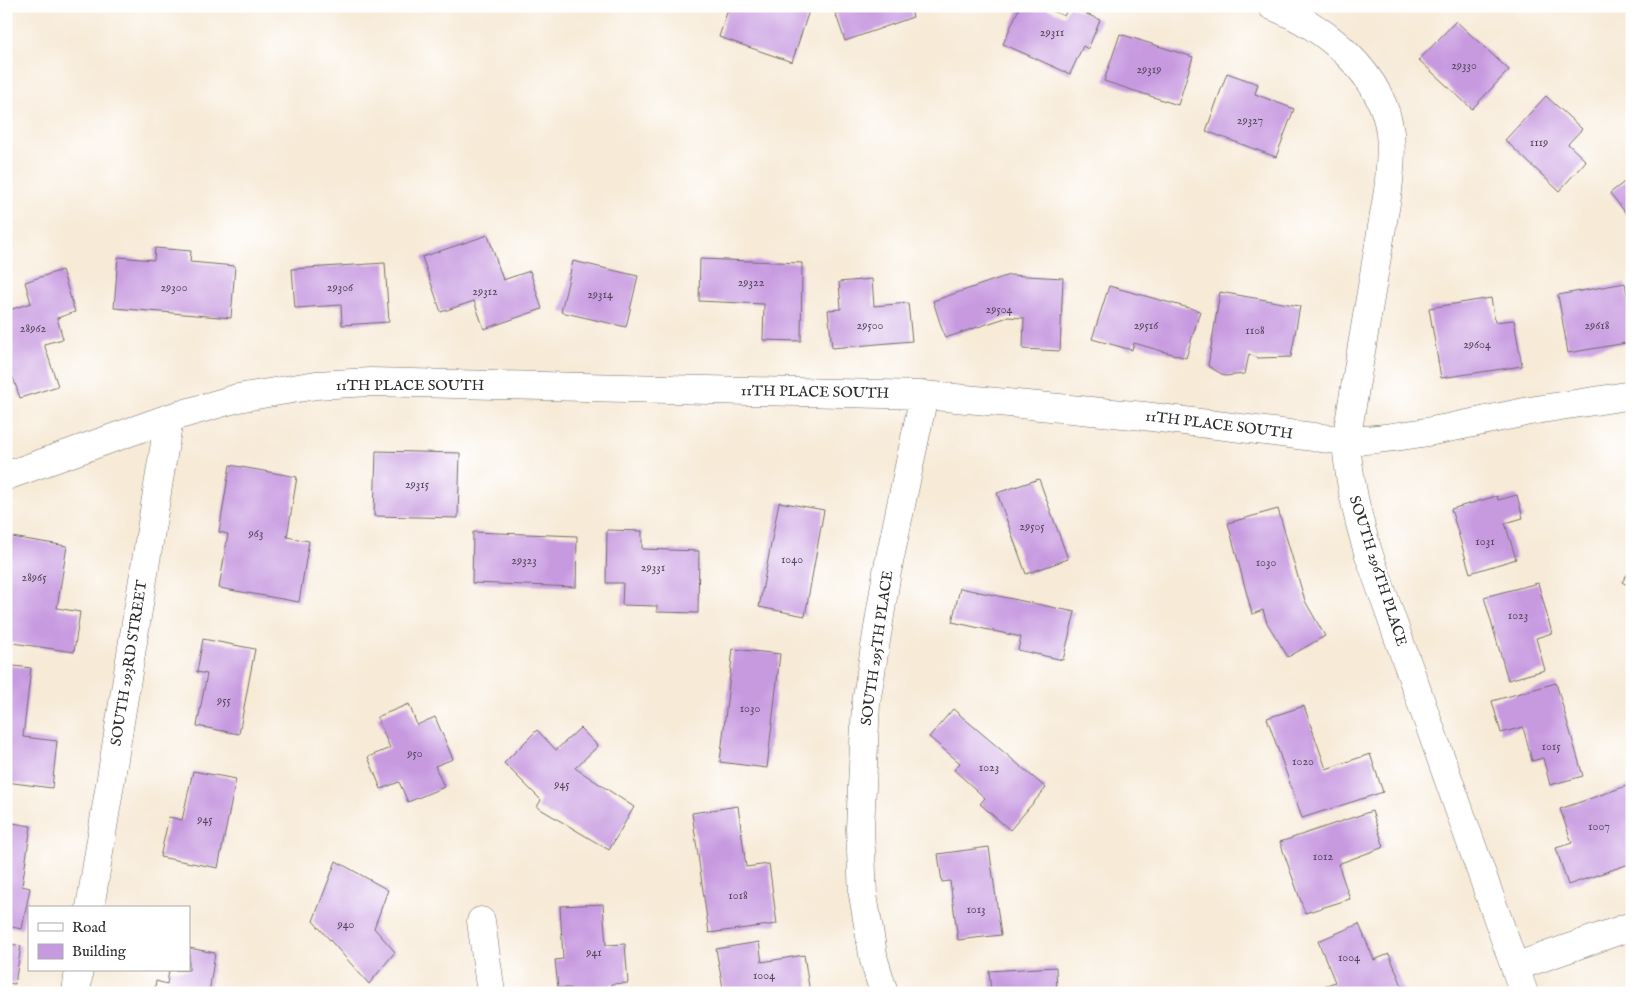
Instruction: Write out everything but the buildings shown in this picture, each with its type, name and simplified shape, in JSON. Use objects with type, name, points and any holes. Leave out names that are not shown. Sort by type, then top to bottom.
[{"type":"street","name":"SOUTH 296TH PLACE","points":[[1272,6],[1307,22],[1354,61],[1372,83],[1382,104],[1390,131],[1391,159],[1388,191],[1346,441],[1348,472],[1356,510],[1369,555],[1524,993]]},
{"type":"street","name":"11TH PLACE SOUTH","points":[[6,476],[169,418],[238,398],[316,385],[371,382],[924,395],[1144,416],[1346,441],[1412,435],[1531,411],[1632,395]]},
{"type":"street","name":"SOUTH 295TH PLACE","points":[[884,993],[874,960],[863,895],[860,829],[866,703],[887,572],[924,395]]},
{"type":"street","name":"SOUTH 293RD STREET","points":[[90,906],[169,418]]},
{"type":"street","points":[[481,921],[491,993]]},
{"type":"street","points":[[1515,968],[1632,926]]},
{"type":"street","points":[[76,993],[80,972]]}]
